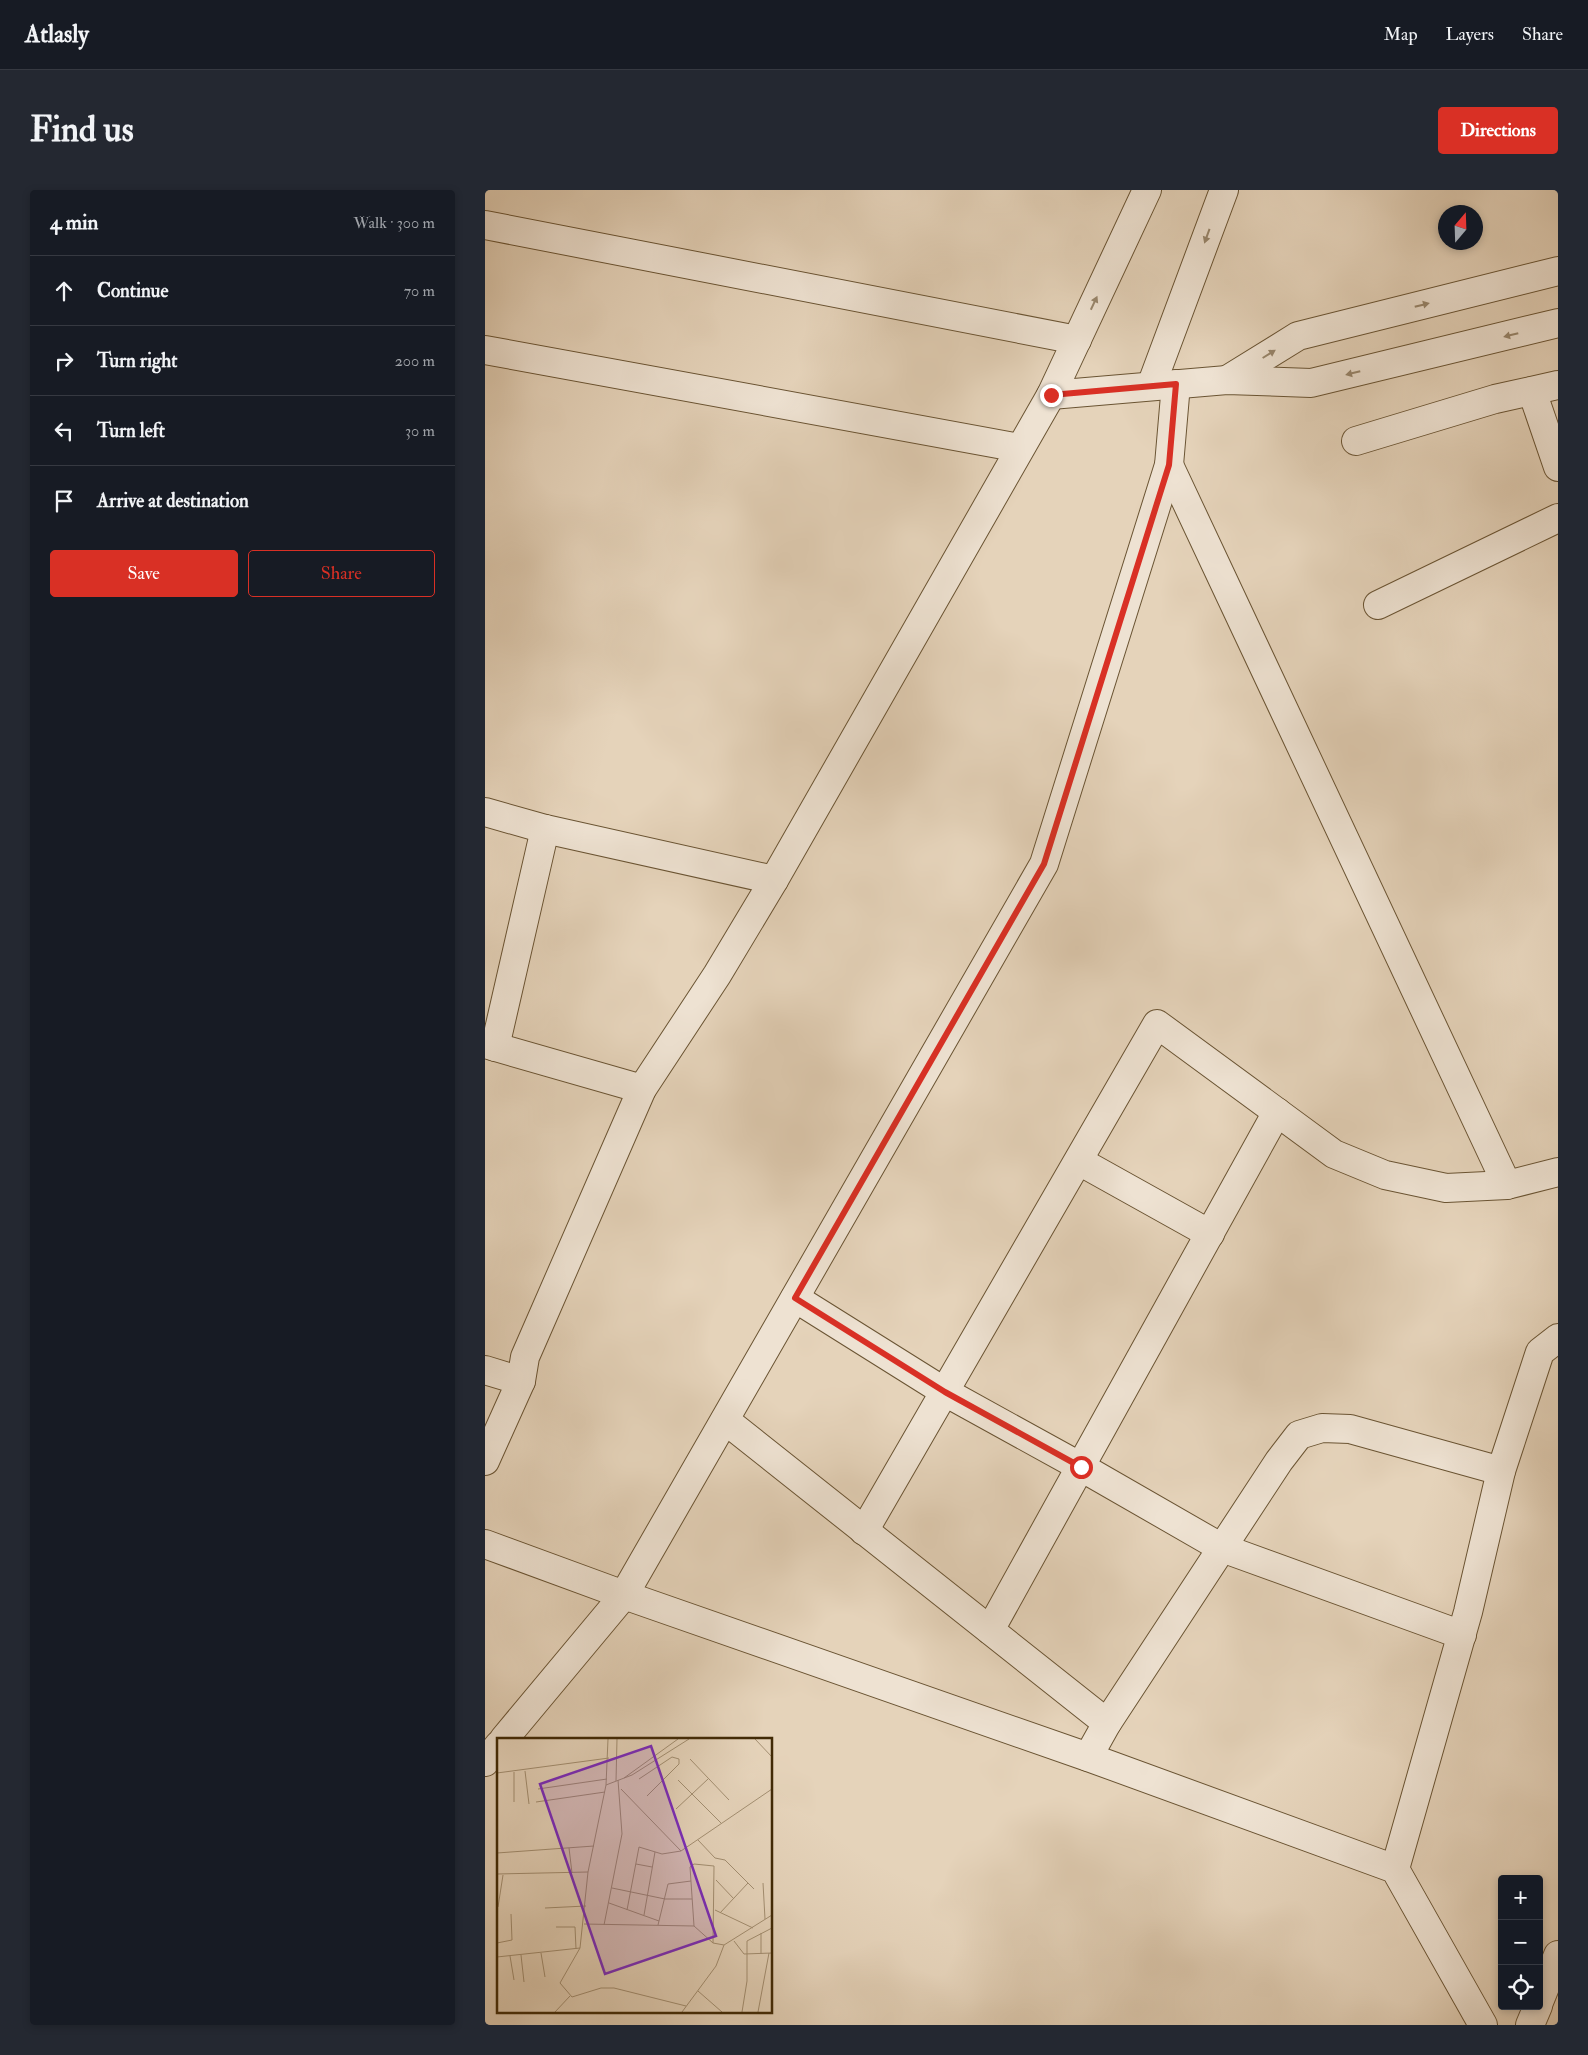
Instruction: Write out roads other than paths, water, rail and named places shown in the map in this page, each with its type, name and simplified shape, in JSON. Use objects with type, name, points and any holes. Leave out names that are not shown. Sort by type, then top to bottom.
[{"type":"street","points":[[485,1461],[521,1381],[525,1357],[642,1089],[717,975],[774,880],[1051,395],[1147,190]]},
{"type":"street","points":[[1224,190],[1163,385],[1169,465],[1507,1185]]},
{"type":"street","points":[[485,224],[1077,340]]},
{"type":"street","points":[[1227,380],[1298,336],[1558,271]]},
{"type":"street","points":[[1051,395],[1227,380],[1311,383],[1558,323]]},
{"type":"street","points":[[485,350],[1020,448]]},
{"type":"street","points":[[1357,441],[1495,399],[1558,384]]},
{"type":"street","points":[[1532,391],[1558,467]]},
{"type":"street","points":[[505,1738],[624,1595],[1044,864],[1169,465]]},
{"type":"street","points":[[1378,605],[1558,518]]},
{"type":"street","points":[[485,812],[545,829],[774,880]]},
{"type":"street","points":[[545,829],[490,1046],[642,1089]]},
{"type":"street","points":[[864,1531],[1157,1024],[1334,1154],[1385,1175],[1446,1188],[1507,1185],[1558,1172]]},
{"type":"street","points":[[991,1630],[1277,1112]]},
{"type":"street","points":[[1079,1161],[1210,1234]]},
{"type":"street","points":[[795,1298],[945,1392],[1222,1548],[1462,1635]]},
{"type":"street","points":[[1395,1869],[1462,1635],[1501,1471],[1540,1352],[1558,1338]]},
{"type":"street","points":[[485,1370],[521,1381]]},
{"type":"street","points":[[725,1420],[1107,1723]]},
{"type":"street","points":[[1088,1757],[1107,1723],[1279,1461],[1299,1435],[1322,1428],[1350,1429],[1501,1471]]},
{"type":"street","points":[[485,1544],[624,1595],[1088,1757],[1395,1869],[1483,2025]]},
{"type":"street","points":[[485,1762],[497,1747]]},
{"type":"street","points":[[1543,1992],[1558,1955]]},
{"type":"street","points":[[1530,2025],[1536,2010]]}]
